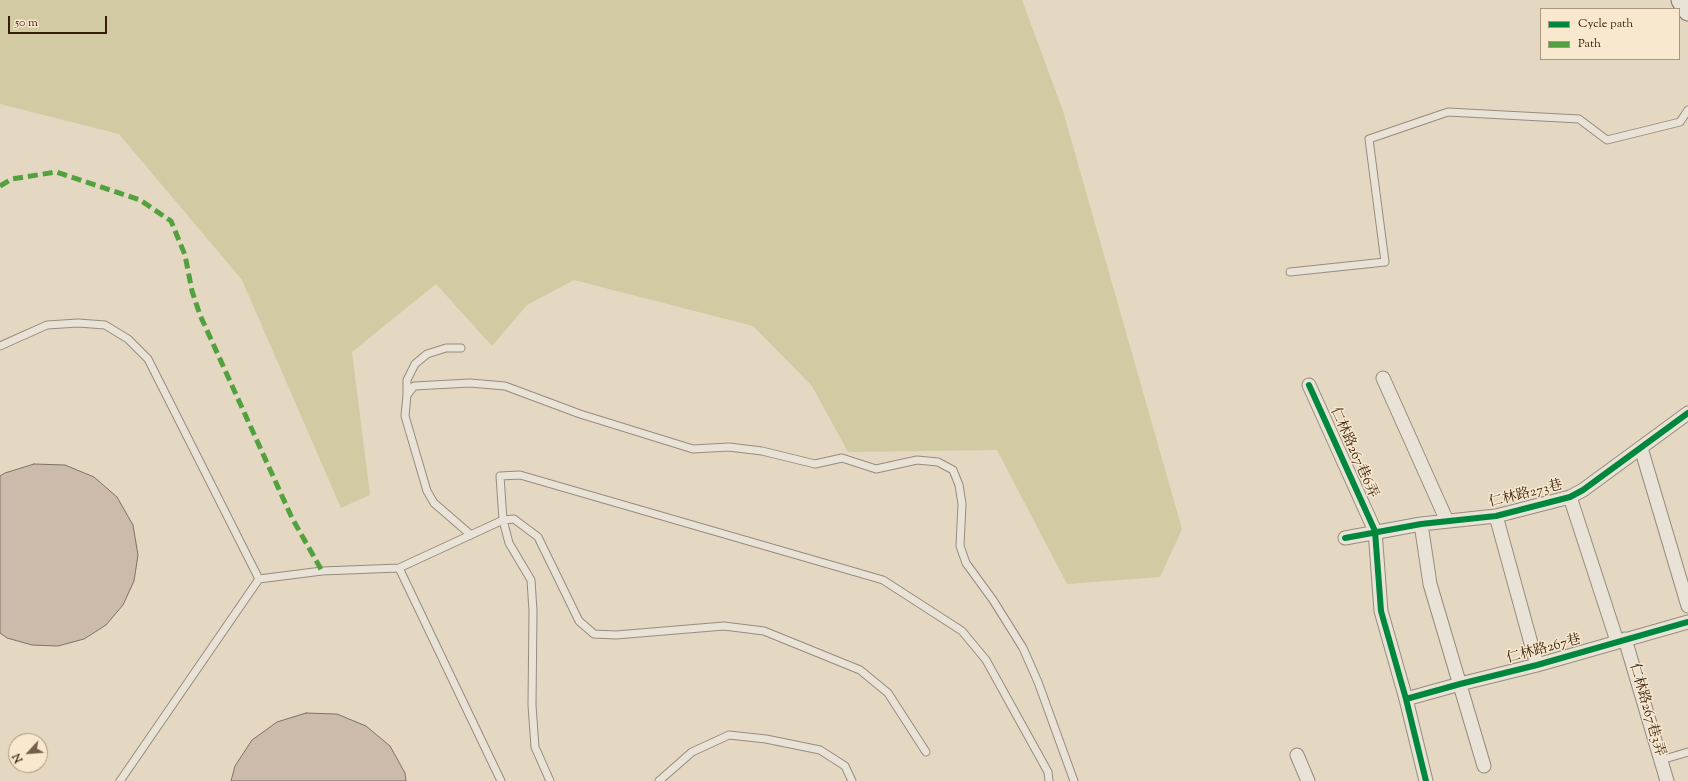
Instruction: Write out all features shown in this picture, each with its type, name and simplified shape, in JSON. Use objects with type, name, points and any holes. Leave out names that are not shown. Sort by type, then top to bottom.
[{"type":"main road","points":[[1682,0],[1688,11]]},
{"type":"street","points":[[1383,378],[1447,521]]},
{"type":"street","name":"仁林路267巷6弄","points":[[1309,385],[1375,531]]},
{"type":"street","name":"仁林路273巷","points":[[1344,538],[1375,531],[1421,524],[1496,516],[1570,497],[1583,490],[1688,413]]},
{"type":"street","points":[[1641,448],[1688,606]]},
{"type":"street","points":[[1570,497],[1621,640]]},
{"type":"street","name":"仁林路267巷","points":[[1496,516],[1537,665]]},
{"type":"street","points":[[1421,524],[1430,584],[1484,766]]},
{"type":"street","points":[[1375,531],[1381,611],[1406,699],[1426,781]]},
{"type":"street","name":"仁林路267巷","points":[[1406,699],[1537,665],[1688,622]]},
{"type":"street","name":"仁林路267巷3弄","points":[[1621,640],[1667,781]]},
{"type":"street","points":[[1298,755],[1308,781]]},
{"type":"lane","points":[[1290,272],[1384,262],[1369,140],[1448,112],[1579,119],[1607,140],[1680,122],[1688,110]]},
{"type":"lane","points":[[0,346],[47,325],[78,323],[105,325],[128,339],[148,359],[259,579]]},
{"type":"lane","points":[[461,348],[446,348],[427,354],[415,364],[407,380],[405,416],[428,491],[434,502],[471,535]]},
{"type":"lane","points":[[407,395],[414,386],[430,384],[470,383],[505,386],[580,414],[694,449],[729,447],[762,451],[815,464],[842,458],[876,469],[917,460],[938,462],[953,470],[959,485],[962,504],[960,546],[966,563],[993,600],[1024,648],[1074,781]]},
{"type":"lane","points":[[550,781],[535,747],[532,706],[533,611],[531,580],[509,543],[503,520],[500,476],[520,475],[883,580],[962,631],[986,660],[1048,772],[1049,781]]},
{"type":"lane","points":[[120,781],[259,579],[322,571],[399,568],[503,520],[514,519],[538,537],[579,621],[594,634],[616,635],[724,626],[764,631],[860,670],[888,693],[926,752]]},
{"type":"lane","points":[[399,568],[501,781]]},
{"type":"lane","points":[[659,781],[692,752],[728,735],[766,739],[820,750],[845,766],[852,781]]},
{"type":"lane","points":[[1661,760],[1688,752]]},
{"type":"shaded area","points":[[0,0],[1022,0],[1063,111],[1182,529],[1160,577],[1067,584],[997,450],[848,452],[812,386],[753,326],[574,280],[527,305],[492,346],[436,284],[352,352],[370,495],[341,508],[242,280],[119,134],[0,104]]},
{"type":"building","points":[[34,464],[65,465],[94,477],[117,497],[133,525],[138,555],[134,581],[123,605],[106,625],[84,639],[58,646],[32,645],[7,638],[0,633],[0,476]]},
{"type":"building","points":[[306,713],[337,714],[366,726],[390,746],[405,773],[406,781],[231,781],[235,766],[252,740],[277,722]]},
{"type":"marked path","points":[[0,186],[12,179],[56,172],[140,200],[171,221],[185,255],[192,291],[200,315],[292,518],[322,571]]},
{"type":"cycle path","points":[[1309,385],[1375,531],[1381,611],[1406,699],[1426,781]]},
{"type":"cycle path","points":[[1345,538],[1421,524],[1496,516],[1570,497],[1583,490],[1688,413]]},
{"type":"cycle path","points":[[1406,699],[1537,665],[1688,622]]}]
